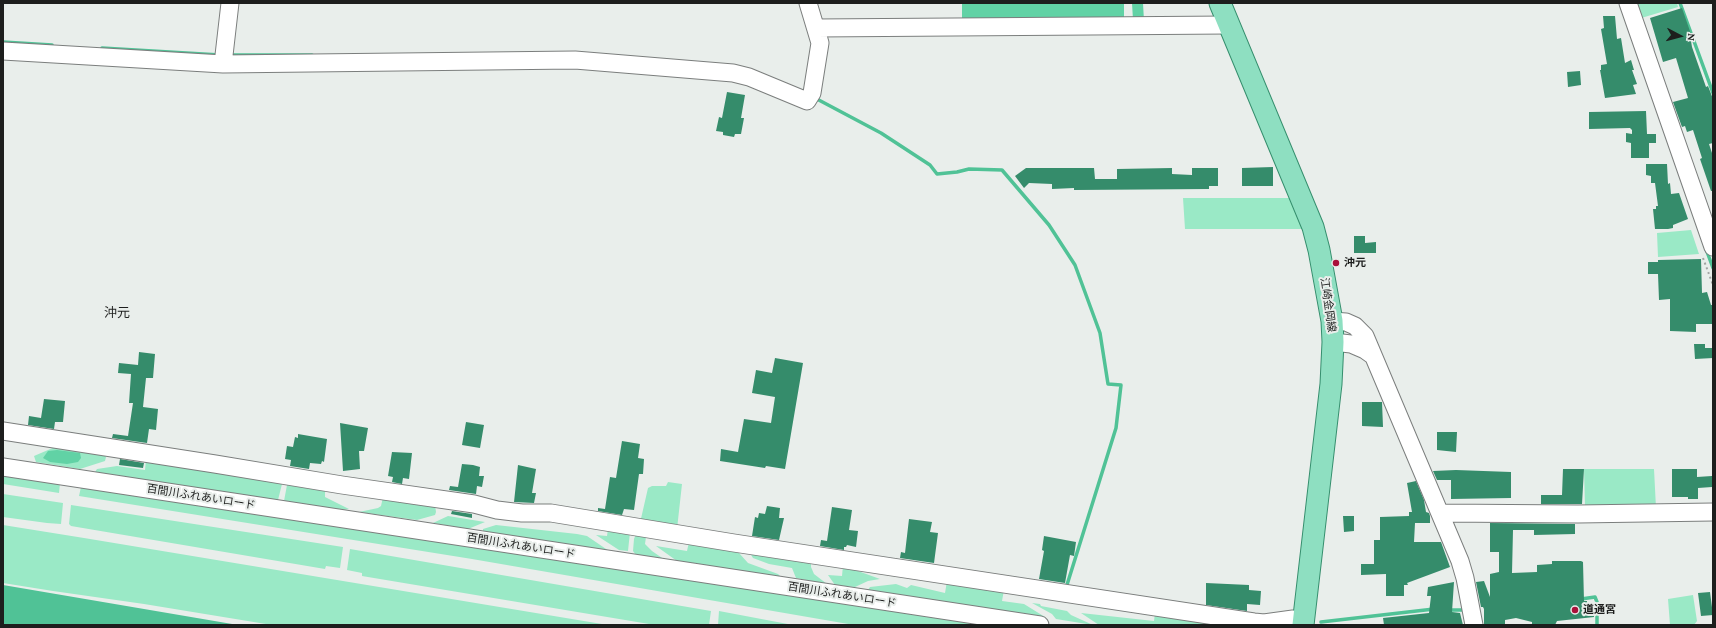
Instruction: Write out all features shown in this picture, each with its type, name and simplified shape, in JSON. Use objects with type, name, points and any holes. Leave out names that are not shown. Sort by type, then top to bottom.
[{"type":"main road","name":"江崎金岡線","points":[[1220,3],[1313,227],[1319,250],[1332,321],[1333,342],[1331,384],[1314,528],[1296,623]]},
{"type":"main road","points":[[1296,623],[1324,333],[1332,321]]},
{"type":"main road","points":[[1315,625],[1345,368],[1341,351],[1333,342]]},
{"type":"street","points":[[224,58],[230,3]]},
{"type":"street","points":[[3,51],[224,58],[575,60],[733,73],[749,77],[807,101],[811,96],[820,43],[808,3]]},
{"type":"street","points":[[1628,3],[1713,247]]},
{"type":"street","points":[[816,28],[1229,25]]},
{"type":"street","points":[[1332,321],[1346,322],[1355,326],[1365,336],[1441,513],[1465,578],[1474,625]]},
{"type":"street","points":[[1333,342],[1351,344],[1372,355]]},
{"type":"street","points":[[3,431],[342,485],[474,504],[497,510],[522,513],[551,513],[1254,622],[1296,623]]},
{"type":"street","name":"百間川ふれあいロード","points":[[3,467],[1040,625]]},
{"type":"street","points":[[1441,513],[1578,514],[1713,512]]},
{"type":"shaded area","points":[[962,3],[1124,3],[1124,21],[962,23]]},
{"type":"shaded area","points":[[1132,3],[1143,3],[1144,21],[1133,20]]},
{"type":"shaded area","points":[[1641,3],[1677,3],[1678,7],[1638,19],[1634,6]]},
{"type":"shaded area","points":[[1183,198],[1294,198],[1302,229],[1185,229]]},
{"type":"shaded area","points":[[1691,230],[1699,254],[1658,257],[1657,233]]},
{"type":"shaded area","points":[[55,447],[104,454],[106,457],[105,461],[80,469],[36,462],[34,456]]},
{"type":"shaded area","points":[[57,450],[80,453],[81,458],[78,462],[67,464],[50,462],[43,458],[48,451]]},
{"type":"shaded area","points":[[146,460],[282,484],[278,500],[95,472],[97,469],[117,466],[145,470]]},
{"type":"shaded area","points":[[1584,469],[1654,469],[1656,508],[1585,507]]},
{"type":"shaded area","points":[[3,474],[60,483],[59,493],[3,484]]},
{"type":"shaded area","points":[[668,482],[682,484],[677,529],[640,523],[648,488],[652,486],[666,486]]},
{"type":"shaded area","points":[[287,485],[325,491],[325,497],[349,509],[341,510],[284,501]]},
{"type":"shaded area","points":[[81,487],[996,625],[854,625],[472,559],[79,496]]},
{"type":"shaded area","points":[[3,494],[63,503],[61,524],[3,517]]},
{"type":"shaded area","points":[[383,497],[435,505],[436,512],[435,515],[417,520],[359,512],[378,508],[381,506]]},
{"type":"shaded area","points":[[71,505],[343,547],[340,568],[326,566],[325,569],[71,526],[69,524]]},
{"type":"shaded area","points":[[448,516],[485,522],[468,529],[433,523]]},
{"type":"shaded area","points":[[3,525],[608,625],[272,625],[3,583]]},
{"type":"shaded area","points":[[496,525],[587,536],[609,551],[483,532],[483,529]]},
{"type":"shaded area","points":[[608,529],[630,532],[628,551],[619,550],[596,535],[607,536]]},
{"type":"shaded area","points":[[636,534],[646,537],[645,544],[665,560],[636,555],[633,551]]},
{"type":"shaded area","points":[[689,542],[738,549],[739,553],[748,563],[778,574],[781,577],[677,561],[656,546],[687,551]]},
{"type":"shaded area","points":[[350,549],[711,611],[709,625],[655,625],[362,576],[362,573],[347,570]]},
{"type":"shaded area","points":[[748,550],[811,560],[811,567],[814,574],[827,584],[796,578],[792,568],[769,564],[753,558]]},
{"type":"shaded area","points":[[843,565],[855,566],[858,571],[880,579],[868,581],[855,587],[835,585],[828,575],[842,576]]},
{"type":"shaded area","points":[[947,581],[1004,590],[1002,601],[1024,604],[1046,619],[868,590],[870,587],[896,584],[907,588],[911,585],[945,593]]},
{"type":"shaded area","points":[[3,585],[238,625],[3,625]]},
{"type":"shaded area","points":[[1693,595],[1697,621],[1694,625],[1670,625],[1668,599]]},
{"type":"shaded area","points":[[1032,603],[1067,611],[1071,615],[1093,625],[1056,619],[1052,614]]},
{"type":"shaded area","points":[[719,611],[793,625],[718,625]]},
{"type":"shaded area","points":[[1081,613],[1154,621],[1155,613],[1229,625],[1099,625]]},
{"type":"building","points":[[1682,8],[1693,40],[1691,41],[1692,47],[1706,87],[1708,86],[1713,99],[1713,143],[1709,144],[1713,156],[1713,191],[1711,191],[1700,159],[1702,158],[1693,130],[1687,132],[1685,126],[1682,127],[1673,102],[1688,98],[1676,58],[1663,62],[1650,18]]},
{"type":"building","points":[[1603,16],[1615,16],[1617,39],[1621,38],[1625,63],[1631,60],[1634,70],[1632,70],[1637,84],[1633,85],[1636,94],[1605,98],[1600,70],[1601,65],[1607,64],[1601,29],[1604,28]]},
{"type":"building","points":[[1580,71],[1581,85],[1568,87],[1567,72]]},
{"type":"building","points":[[727,92],[745,95],[741,118],[744,118],[741,134],[735,134],[734,137],[723,135],[723,132],[716,131],[719,117],[722,118]]},
{"type":"building","points":[[1646,111],[1647,134],[1656,134],[1656,143],[1649,143],[1649,158],[1631,158],[1631,143],[1626,142],[1626,133],[1632,134],[1632,130],[1630,128],[1589,129],[1589,112]]},
{"type":"building","points":[[1646,164],[1667,164],[1668,184],[1670,183],[1671,194],[1679,193],[1688,219],[1673,225],[1673,228],[1655,229],[1653,209],[1656,209],[1656,206],[1658,206],[1655,183],[1651,183],[1651,176],[1646,175]]},
{"type":"building","points":[[1273,167],[1273,186],[1242,186],[1242,168]]},
{"type":"building","points":[[1026,168],[1094,168],[1095,179],[1117,179],[1117,169],[1172,168],[1172,174],[1192,175],[1192,168],[1218,168],[1218,186],[1209,186],[1209,189],[1074,190],[1074,188],[1052,189],[1052,184],[1029,183],[1024,188],[1015,176]]},
{"type":"building","points":[[1354,236],[1365,236],[1365,243],[1376,242],[1376,253],[1354,253]]},
{"type":"building","points":[[1701,259],[1702,293],[1707,292],[1711,305],[1713,305],[1712,324],[1696,324],[1696,332],[1670,331],[1670,299],[1659,300],[1658,274],[1648,274],[1648,262],[1658,262],[1658,260]]},
{"type":"building","points":[[1694,344],[1705,344],[1705,348],[1713,348],[1713,358],[1695,359]]},
{"type":"building","points":[[139,352],[155,354],[153,378],[146,378],[143,407],[158,409],[156,430],[149,429],[147,443],[112,438],[113,434],[128,436],[133,403],[129,403],[131,374],[118,373],[119,363],[138,365]]},
{"type":"building","points":[[775,358],[803,363],[785,469],[766,466],[765,468],[720,461],[721,449],[738,452],[744,419],[771,423],[775,397],[752,393],[756,370],[772,373]]},
{"type":"building","points":[[44,399],[65,401],[63,422],[55,422],[54,429],[28,425],[29,416],[41,418]]},
{"type":"building","points":[[1362,402],[1382,402],[1383,427],[1362,426]]},
{"type":"building","points":[[466,422],[484,425],[480,448],[462,445]]},
{"type":"building","points":[[340,423],[368,428],[364,451],[359,451],[360,469],[343,471]]},
{"type":"building","points":[[1437,432],[1457,432],[1456,452],[1437,450]]},
{"type":"building","points":[[298,434],[327,439],[324,462],[322,461],[321,464],[310,463],[309,469],[290,466],[291,460],[285,459],[287,446],[293,447],[295,437],[298,438]]},
{"type":"building","points":[[622,441],[640,444],[638,458],[644,459],[643,474],[639,474],[634,510],[624,509],[622,515],[598,511],[598,508],[605,509],[610,477],[616,478]]},
{"type":"building","points":[[392,452],[412,453],[409,479],[403,478],[402,484],[392,482],[393,477],[388,476]]},
{"type":"building","points":[[120,459],[144,463],[143,468],[119,465]]},
{"type":"building","points":[[462,464],[480,467],[479,476],[484,476],[482,487],[477,486],[476,494],[449,490],[450,486],[458,487]]},
{"type":"building","points":[[518,465],[536,469],[532,493],[536,493],[534,503],[514,502]]},
{"type":"building","points":[[1563,469],[1584,469],[1582,504],[1541,504],[1541,495],[1562,495]]},
{"type":"building","points":[[1672,469],[1697,469],[1697,477],[1712,476],[1712,487],[1698,488],[1698,499],[1688,499],[1688,497],[1672,497]]},
{"type":"building","points":[[1456,470],[1511,472],[1511,498],[1451,499],[1451,480],[1437,480],[1433,471]]},
{"type":"building","points":[[1416,481],[1424,500],[1426,512],[1429,513],[1430,516],[1430,523],[1415,523],[1414,542],[1441,542],[1450,567],[1407,583],[1408,585],[1404,585],[1404,596],[1386,596],[1386,574],[1361,575],[1361,564],[1374,564],[1374,540],[1380,540],[1380,517],[1409,516],[1409,512],[1412,512],[1407,483]]},
{"type":"building","points":[[767,506],[780,508],[779,518],[784,518],[779,540],[752,536],[755,517],[758,518],[759,513],[765,514]]},
{"type":"building","points":[[832,507],[852,510],[849,530],[858,531],[856,547],[847,545],[844,547],[844,550],[820,546],[821,540],[827,541]]},
{"type":"building","points":[[452,511],[472,514],[472,518],[451,514]]},
{"type":"building","points":[[1343,516],[1354,516],[1354,531],[1344,532]]},
{"type":"building","points":[[909,519],[932,522],[930,532],[938,533],[934,563],[900,558],[901,552],[905,553]]},
{"type":"building","points":[[1490,523],[1575,524],[1575,534],[1534,535],[1534,530],[1513,530],[1512,573],[1537,572],[1537,565],[1552,564],[1552,561],[1583,562],[1584,601],[1587,601],[1587,604],[1593,604],[1594,617],[1557,621],[1555,625],[1532,625],[1532,622],[1516,618],[1505,620],[1505,625],[1484,625],[1484,609],[1481,607],[1476,582],[1484,581],[1490,597],[1490,574],[1499,572],[1499,552],[1490,552]]},
{"type":"building","points":[[1044,536],[1076,542],[1074,556],[1070,555],[1065,583],[1039,579],[1044,551],[1042,550]]},
{"type":"building","points":[[1454,582],[1452,612],[1460,613],[1463,625],[1384,625],[1383,618],[1429,613],[1431,596],[1427,596],[1428,587]]},
{"type":"building","points":[[1206,583],[1249,585],[1249,590],[1261,591],[1260,605],[1247,604],[1247,611],[1206,605]]},
{"type":"building","points":[[1710,592],[1713,615],[1701,616],[1698,593]]},
{"type":"waterway","points":[[1680,3],[1713,93]]},
{"type":"waterway","points":[[3,42],[52,45]]},
{"type":"waterway","points":[[102,48],[220,55]]},
{"type":"waterway","points":[[228,55],[312,55]]},
{"type":"waterway","points":[[815,98],[881,133],[930,165],[937,174],[969,169],[1002,170],[1049,225],[1075,265],[1100,333],[1108,384],[1121,385],[1116,428],[1066,588]]},
{"type":"waterway","points":[[1706,249],[1713,268]]},
{"type":"waterway","points":[[1581,599],[1595,597],[1597,602],[1597,625]]},
{"type":"waterway","points":[[1321,622],[1434,609]]},
{"type":"waterway","points":[[1448,610],[1463,610]]},
{"type":"place","name":"沖元","points":[[1336,263]]},
{"type":"place","name":"道通宮","points":[[1575,610]]},
{"type":"district","name":"沖元","points":[[117,313]]}]
